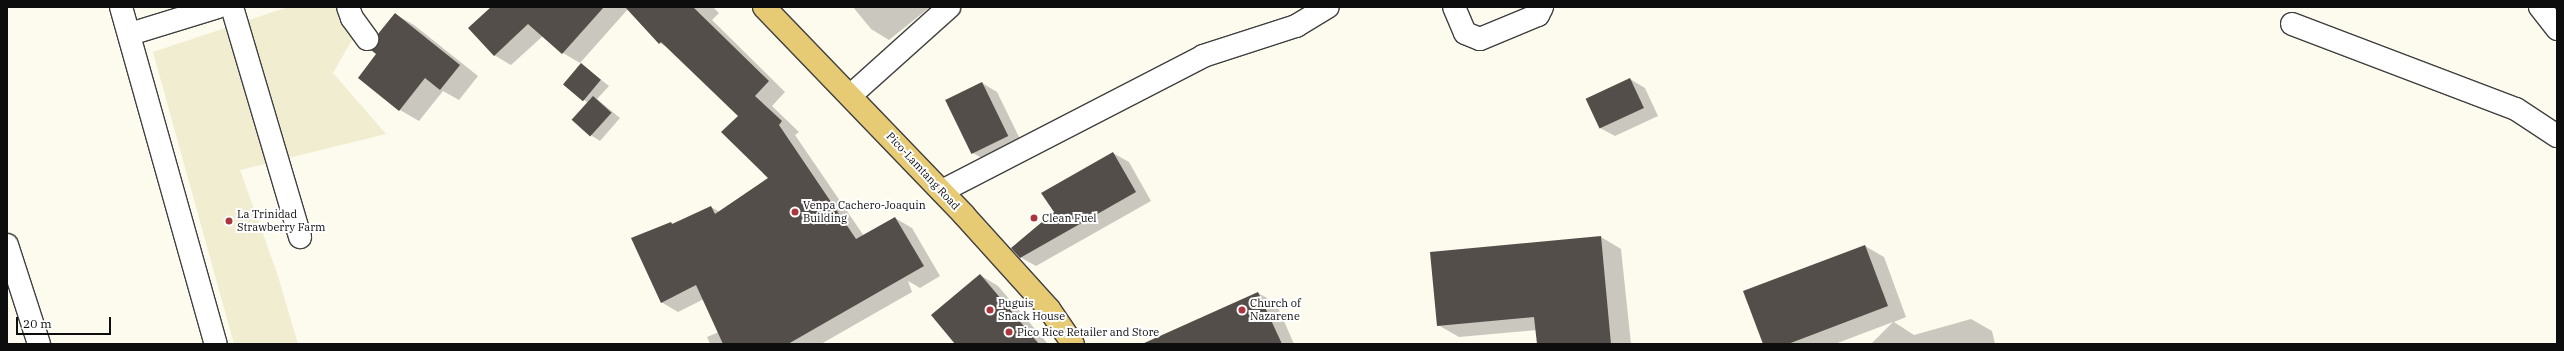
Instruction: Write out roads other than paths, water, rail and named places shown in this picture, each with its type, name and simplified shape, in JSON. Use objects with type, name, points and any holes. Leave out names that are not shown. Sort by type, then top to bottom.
[{"type":"main road","name":"Pico-Lamtang Road","points":[[764,7],[851,95],[942,191],[1049,309],[1073,344]]},
{"type":"street","points":[[121,7],[130,34],[216,344]]},
{"type":"street","points":[[130,34],[218,7]]},
{"type":"street","points":[[232,7],[300,237]]},
{"type":"street","points":[[348,7],[352,18],[367,39]]},
{"type":"street","points":[[851,95],[949,7]]},
{"type":"street","points":[[942,191],[1203,56],[1296,26],[1328,7]]},
{"type":"street","points":[[1454,7],[1465,33],[1480,39],[1538,15],[1542,7]]},
{"type":"street","points":[[2540,7],[2557,30]]},
{"type":"street","points":[[2292,24],[2516,109],[2557,136]]},
{"type":"street","points":[[7,245],[39,344]]},
{"type":"place","name":"Venpa Cachero-Joaquin Building","points":[[795,212]]},
{"type":"place","name":"Clean Fuel","points":[[1034,218]]},
{"type":"place","name":"La Trinidad Strawberry Farm","points":[[229,221]]},
{"type":"place","name":"Puguis Snack House","points":[[990,310]]},
{"type":"place","name":"Church of Nazarene","points":[[1242,310]]},
{"type":"place","name":"Pico Rice Retailer and Store","points":[[1009,332]]}]
